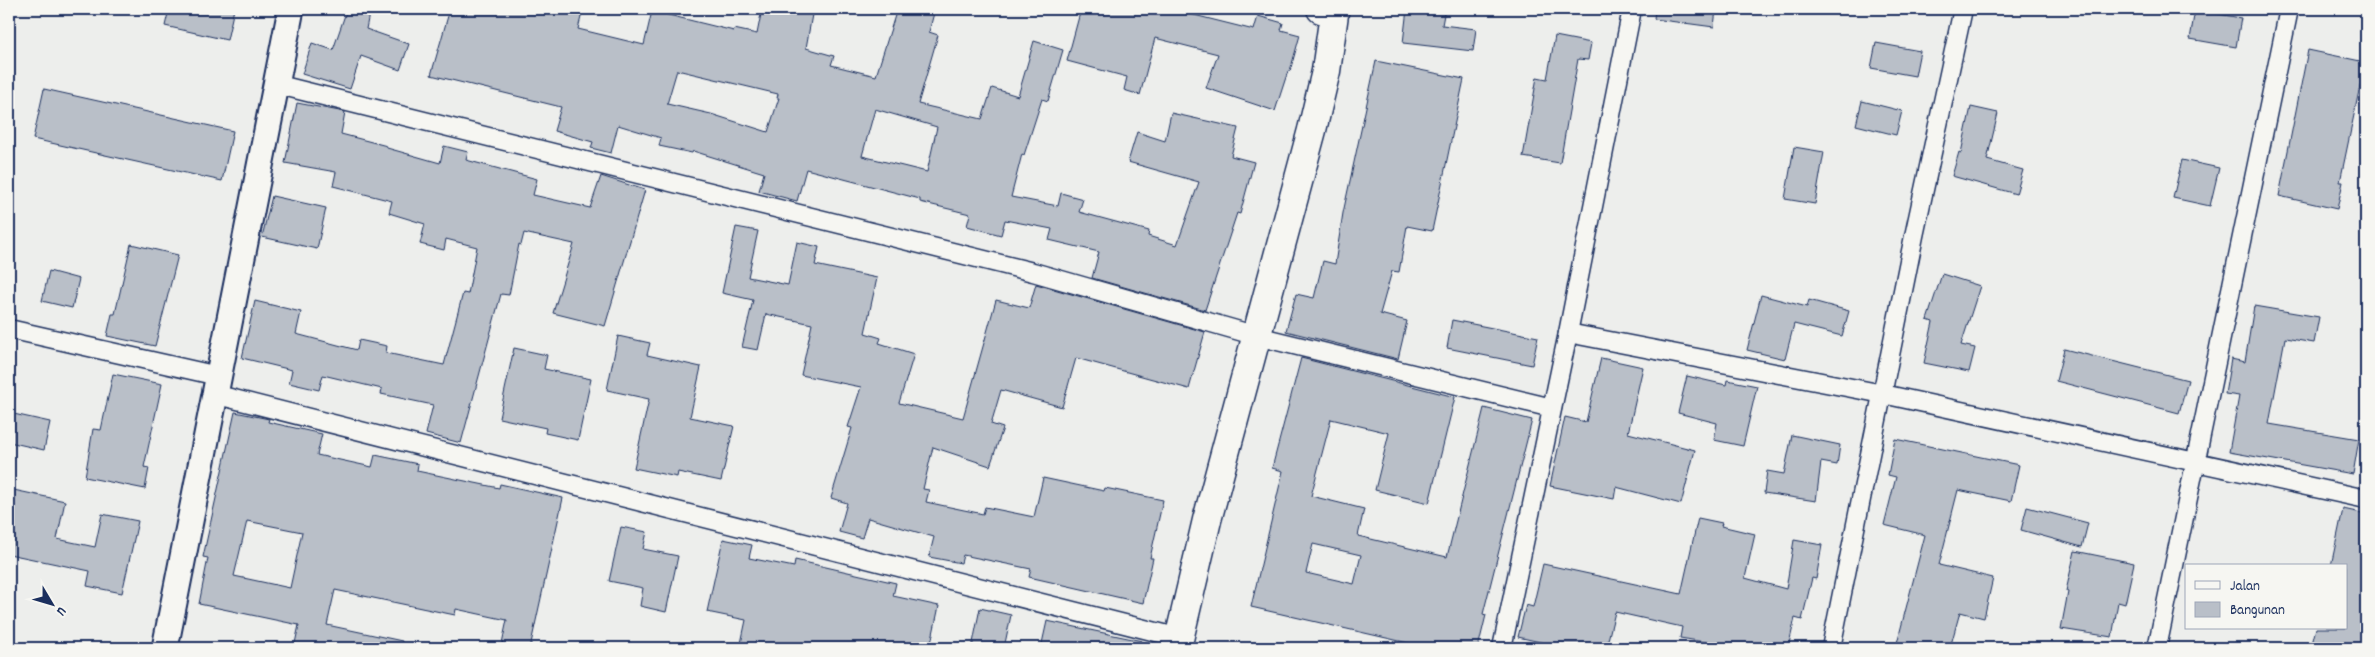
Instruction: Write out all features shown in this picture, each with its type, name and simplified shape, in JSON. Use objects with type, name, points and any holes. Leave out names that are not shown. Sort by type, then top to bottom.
[{"type":"highway","points":[[1179,643],[1207,520],[1321,93],[1330,11]]},
{"type":"street","points":[[164,648],[291,9]]},
{"type":"street","points":[[1502,648],[1568,333],[1632,9]]},
{"type":"street","points":[[1832,648],[1963,9]]},
{"type":"street","points":[[2157,648],[2289,9]]},
{"type":"street","points":[[275,84],[484,134],[751,204],[1033,272],[1257,336],[1552,408]]},
{"type":"street","points":[[9,329],[1179,643]]},
{"type":"street","points":[[1568,333],[1883,394],[2366,499]]},
{"type":"building","points":[[169,9],[234,9],[227,40],[165,26]]},
{"type":"building","points":[[347,9],[370,9],[366,29],[409,44],[400,70],[361,56],[350,89],[302,74],[312,43],[333,50]]},
{"type":"building","points":[[450,9],[583,9],[578,29],[644,45],[652,11],[734,31],[734,29],[757,34],[762,9],[813,9],[806,48],[834,56],[831,65],[876,76],[897,9],[935,9],[929,32],[938,35],[918,104],[982,119],[992,88],[1018,96],[1034,41],[1063,50],[1048,101],[1042,99],[1024,155],[1022,154],[1011,197],[1058,206],[1061,193],[1083,199],[1079,212],[1149,231],[1148,236],[1177,245],[1199,182],[1128,162],[1137,132],[1165,141],[1171,113],[1238,128],[1231,156],[1254,162],[1240,214],[1237,213],[1205,310],[1092,278],[1099,252],[1049,240],[1052,229],[1005,220],[1001,235],[967,226],[970,214],[920,202],[920,199],[806,169],[797,201],[759,191],[764,173],[693,151],[692,153],[659,146],[661,138],[618,125],[611,153],[591,148],[593,142],[554,131],[561,107],[431,75]],"holes":[[[677,70],[778,94],[777,98],[779,98],[768,132],[711,114],[667,104]],[[875,109],[937,127],[927,172],[862,156]]]},
{"type":"building","points":[[1081,9],[1170,9],[1254,30],[1258,16],[1283,23],[1281,30],[1300,35],[1290,71],[1288,71],[1275,111],[1206,88],[1218,54],[1155,38],[1140,95],[1124,90],[1127,77],[1067,61]]},
{"type":"building","points":[[1407,9],[1445,9],[1442,25],[1476,29],[1473,51],[1403,43]]},
{"type":"building","points":[[1655,9],[1716,9],[1714,27],[1654,19]]},
{"type":"building","points":[[2195,10],[2241,18],[2236,47],[2190,39]]},
{"type":"building","points":[[1555,36],[1591,43],[1588,60],[1578,59],[1560,163],[1523,157],[1537,77],[1547,79]]},
{"type":"building","points":[[1876,43],[1920,51],[1915,76],[1871,68]]},
{"type":"building","points":[[2308,50],[2365,62],[2340,182],[2343,182],[2337,209],[2279,196]]},
{"type":"building","points":[[1376,61],[1464,79],[1432,231],[1407,226],[1399,272],[1392,271],[1380,314],[1407,321],[1398,359],[1286,331],[1296,294],[1314,298],[1323,261],[1335,264],[1343,213]]},
{"type":"building","points":[[44,89],[233,131],[222,181],[33,139]]},
{"type":"building","points":[[1862,101],[1902,111],[1896,135],[1856,125]]},
{"type":"building","points":[[297,103],[345,112],[341,134],[387,146],[387,148],[440,163],[444,146],[468,152],[466,160],[537,179],[533,195],[590,208],[601,176],[645,190],[605,326],[553,313],[574,244],[524,233],[521,245],[519,244],[509,295],[501,294],[461,443],[426,434],[433,405],[381,394],[382,389],[323,375],[319,390],[289,383],[292,370],[242,358],[255,301],[301,312],[296,334],[357,350],[359,340],[387,346],[386,353],[444,365],[463,293],[468,294],[477,247],[446,239],[444,250],[420,244],[425,224],[389,213],[392,201],[333,186],[336,172],[285,163]]},
{"type":"building","points":[[1971,107],[1998,113],[1987,160],[2023,170],[2016,194],[1952,176],[1959,152],[1961,153]]},
{"type":"building","points":[[1794,147],[1824,152],[1815,204],[1785,199]]},
{"type":"building","points":[[2182,160],[2219,168],[2210,206],[2173,198]]},
{"type":"building","points":[[272,196],[326,208],[317,249],[262,237]]},
{"type":"building","points":[[736,227],[758,231],[748,277],[788,285],[797,242],[819,247],[815,265],[877,278],[865,333],[881,338],[879,343],[914,354],[899,403],[963,418],[996,300],[1029,308],[1036,284],[1205,332],[1189,389],[1076,358],[1062,407],[1001,390],[991,424],[1003,428],[990,466],[933,447],[923,489],[929,490],[926,502],[983,514],[985,507],[1034,517],[1043,478],[1104,491],[1105,488],[1163,500],[1150,558],[1153,558],[1143,603],[1029,577],[1031,569],[963,555],[961,563],[929,557],[934,537],[868,518],[862,538],[839,532],[847,503],[831,498],[852,428],[848,427],[861,387],[801,375],[812,324],[766,314],[758,350],[742,347],[753,300],[722,293]]},
{"type":"building","points":[[131,244],[178,255],[155,346],[107,336],[112,314],[115,314]]},
{"type":"building","points":[[49,271],[79,279],[72,308],[42,301]]},
{"type":"building","points":[[1942,274],[1980,286],[1961,345],[1975,348],[1969,372],[1924,363],[1933,322],[1927,320]]},
{"type":"building","points":[[1761,295],[1807,307],[1809,300],[1849,311],[1842,336],[1794,324],[1785,359],[1747,350]]},
{"type":"building","points":[[2254,306],[2319,317],[2314,343],[2285,338],[2269,424],[2359,439],[2353,474],[2229,452],[2239,396],[2225,394],[2231,359],[2245,362]]},
{"type":"building","points":[[1452,320],[1538,337],[1532,365],[1447,348]]},
{"type":"building","points":[[618,336],[650,343],[647,355],[701,367],[690,417],[734,426],[721,481],[678,472],[677,477],[634,468],[649,399],[607,390]]},
{"type":"building","points":[[514,348],[547,355],[544,369],[591,379],[578,440],[545,433],[546,428],[499,418]]},
{"type":"building","points":[[2064,349],[2188,380],[2179,413],[2056,381]]},
{"type":"building","points":[[1301,358],[1455,397],[1429,503],[1375,490],[1389,433],[1331,419],[1311,496],[1364,509],[1358,536],[1447,557],[1484,408],[1532,420],[1483,614],[1486,615],[1478,648],[1430,648],[1251,607],[1283,471],[1272,468]],"holes":[[[1313,544],[1361,555],[1354,584],[1306,573]]]},
{"type":"building","points":[[1601,358],[1643,367],[1628,433],[1695,450],[1681,504],[1616,487],[1614,499],[1550,486],[1565,417],[1586,422]]},
{"type":"building","points":[[113,374],[162,384],[144,467],[149,468],[145,489],[85,477],[93,429],[101,430]]},
{"type":"building","points":[[1687,376],[1726,385],[1727,380],[1757,386],[1743,446],[1714,440],[1717,423],[1678,413]]},
{"type":"building","points":[[235,412],[269,419],[268,422],[322,434],[317,455],[372,467],[375,455],[418,464],[417,471],[499,488],[500,484],[563,498],[530,648],[501,648],[507,620],[456,609],[455,615],[335,590],[327,625],[402,641],[401,648],[294,648],[299,625],[199,604],[208,558],[203,557]],"holes":[[[247,521],[302,532],[290,588],[234,576]]]},
{"type":"building","points":[[9,413],[50,422],[44,450],[9,442]]},
{"type":"building","points":[[1792,435],[1840,445],[1837,465],[1821,462],[1816,501],[1764,493],[1767,471],[1784,474]]},
{"type":"building","points":[[1895,439],[2019,465],[2011,501],[1958,490],[1939,565],[1993,578],[1984,618],[1960,612],[1950,648],[1916,648],[1897,643],[1925,535],[1884,525],[1896,477],[1888,475]]},
{"type":"building","points":[[9,489],[65,501],[57,539],[95,547],[102,514],[138,521],[122,593],[87,586],[90,571],[9,554]]},
{"type":"building","points":[[2027,507],[2088,523],[2082,547],[2021,530]]},
{"type":"building","points":[[2343,509],[2366,514],[2366,648],[2311,648],[2316,630],[2348,630],[2348,564],[2331,564]]},
{"type":"building","points":[[1698,518],[1722,523],[1721,526],[1755,534],[1745,578],[1786,589],[1794,540],[1822,545],[1816,579],[1812,578],[1802,620],[1795,618],[1788,648],[1741,648],[1680,638],[1682,627],[1615,612],[1606,648],[1567,648],[1518,637],[1526,605],[1533,607],[1543,564],[1681,594]]},
{"type":"building","points":[[621,527],[647,532],[643,549],[678,556],[666,612],[640,606],[643,588],[609,581]]},
{"type":"building","points":[[723,539],[752,545],[749,558],[794,567],[795,560],[896,583],[893,596],[939,606],[930,648],[740,648],[746,620],[707,612]]},
{"type":"building","points":[[2075,551],[2134,563],[2125,604],[2118,602],[2112,637],[2061,629],[2068,592],[2066,591]]},
{"type":"building","points":[[980,608],[1011,615],[1004,648],[972,648]]},
{"type":"building","points":[[1047,621],[1142,641],[1141,648],[1041,648]]}]
